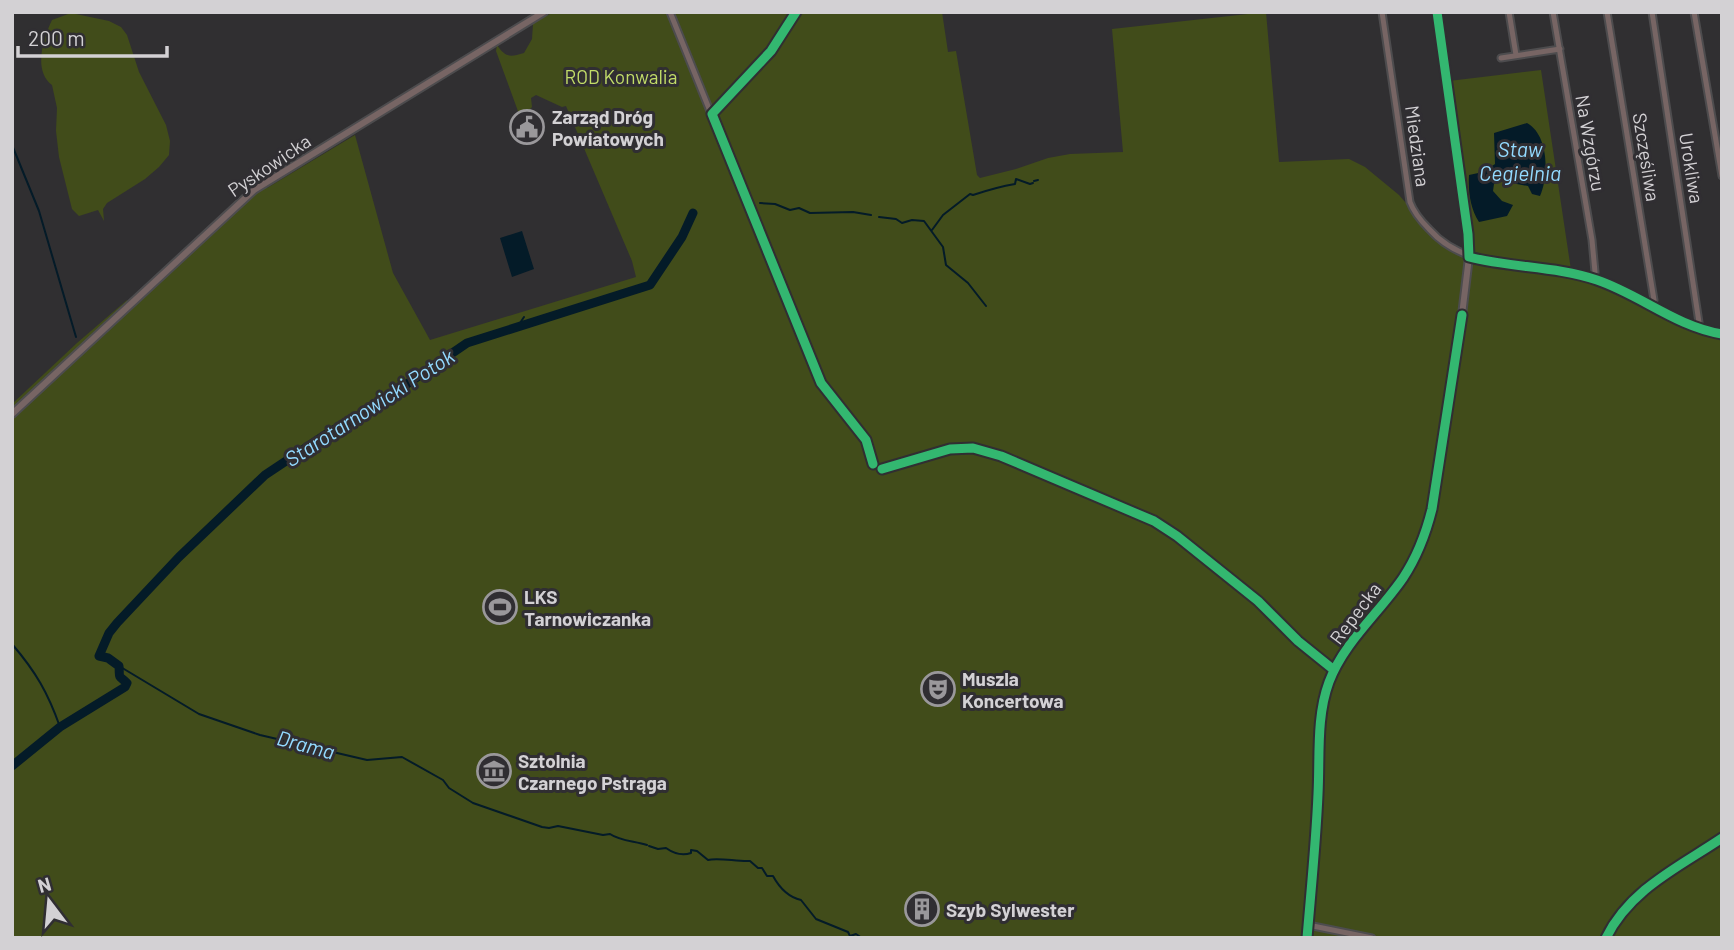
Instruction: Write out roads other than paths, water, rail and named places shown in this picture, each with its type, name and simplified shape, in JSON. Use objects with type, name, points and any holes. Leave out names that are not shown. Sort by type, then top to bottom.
[{"type":"street","name":"Pyskowicka","points":[[12,414],[254,190],[544,12]]},
{"type":"street","points":[[670,12],[756,225]]},
{"type":"street","name":"Miedziana","points":[[1381,12],[1410,202],[1416,216],[1439,241],[1469,257]]},
{"type":"street","name":"Repecka","points":[[1307,938],[1318,795],[1320,724],[1325,695],[1334,670],[1350,645],[1408,570],[1428,524],[1454,370],[1469,257],[1468,234],[1437,12]]},
{"type":"street","points":[[1509,12],[1516,55]]},
{"type":"street","name":"Na Wzgórzu","points":[[1469,257],[1560,270],[1594,279],[1591,240],[1553,12]]},
{"type":"street","name":"Szczęśliwa","points":[[1607,12],[1652,286],[1653,307]]},
{"type":"street","name":"Urokliwa","points":[[1651,12],[1700,329]]},
{"type":"street","points":[[1694,12],[1722,176]]},
{"type":"street","points":[[1502,58],[1560,49]]},
{"type":"street","points":[[1308,925],[1372,938]]},
{"type":"water","name":"Staw Cegielnia","points":[[1527,123],[1540,137],[1545,156],[1545,178],[1540,196],[1532,194],[1528,186],[1501,181],[1494,184],[1493,191],[1502,201],[1513,205],[1507,216],[1479,222],[1470,199],[1469,175],[1483,172],[1495,164],[1494,133]]},
{"type":"water","points":[[522,231],[534,269],[512,277],[500,238]]},
{"type":"waterway","points":[[12,145],[39,211],[76,337]]},
{"type":"waterway","points":[[932,230],[943,215],[970,194],[1015,184],[1016,179],[1033,183]]},
{"type":"waterway","points":[[1034,181],[1038,180]]},
{"type":"waterway","points":[[760,203],[775,204],[790,210],[799,208],[810,213],[853,212],[871,215]]},
{"type":"waterway","name":"Starotarnowicki Potok","points":[[12,766],[60,727],[125,687],[127,683],[120,676],[119,666],[108,658],[99,656],[109,633],[179,557],[265,475],[328,433],[363,414],[467,343],[650,285],[682,237],[693,213]]},
{"type":"waterway","points":[[879,217],[896,219],[902,223],[924,221],[943,247],[946,265],[968,283],[986,306]]},
{"type":"waterway","points":[[518,326],[524,317]]},
{"type":"waterway","points":[[12,644],[40,683],[60,727]]},
{"type":"waterway","name":"Drama","points":[[119,666],[199,714],[260,735],[367,760],[402,757],[443,780],[449,788],[473,803],[542,827],[558,826],[610,834],[647,845]]},
{"type":"waterway","name":"Drama","points":[[649,846],[666,848],[681,854],[697,851],[708,860],[750,861],[762,868],[767,876],[773,876],[788,894],[801,900],[816,919],[848,932],[850,936],[856,934],[862,938]]},
{"type":"place","name":"Zarząd Dróg Powiatowych","points":[[527,127]]},
{"type":"place","name":"LKS Tarnowiczanka","points":[[500,607]]},
{"type":"place","name":"Muszla Koncertowa","points":[[938,689]]},
{"type":"place","name":"Sztolnia Czarnego Pstrąga","points":[[494,771]]},
{"type":"place","name":"Szyb Sylwester","points":[[922,909]]},
{"type":"park label","name":"ROD Konwalia","points":[[621,76]]}]
